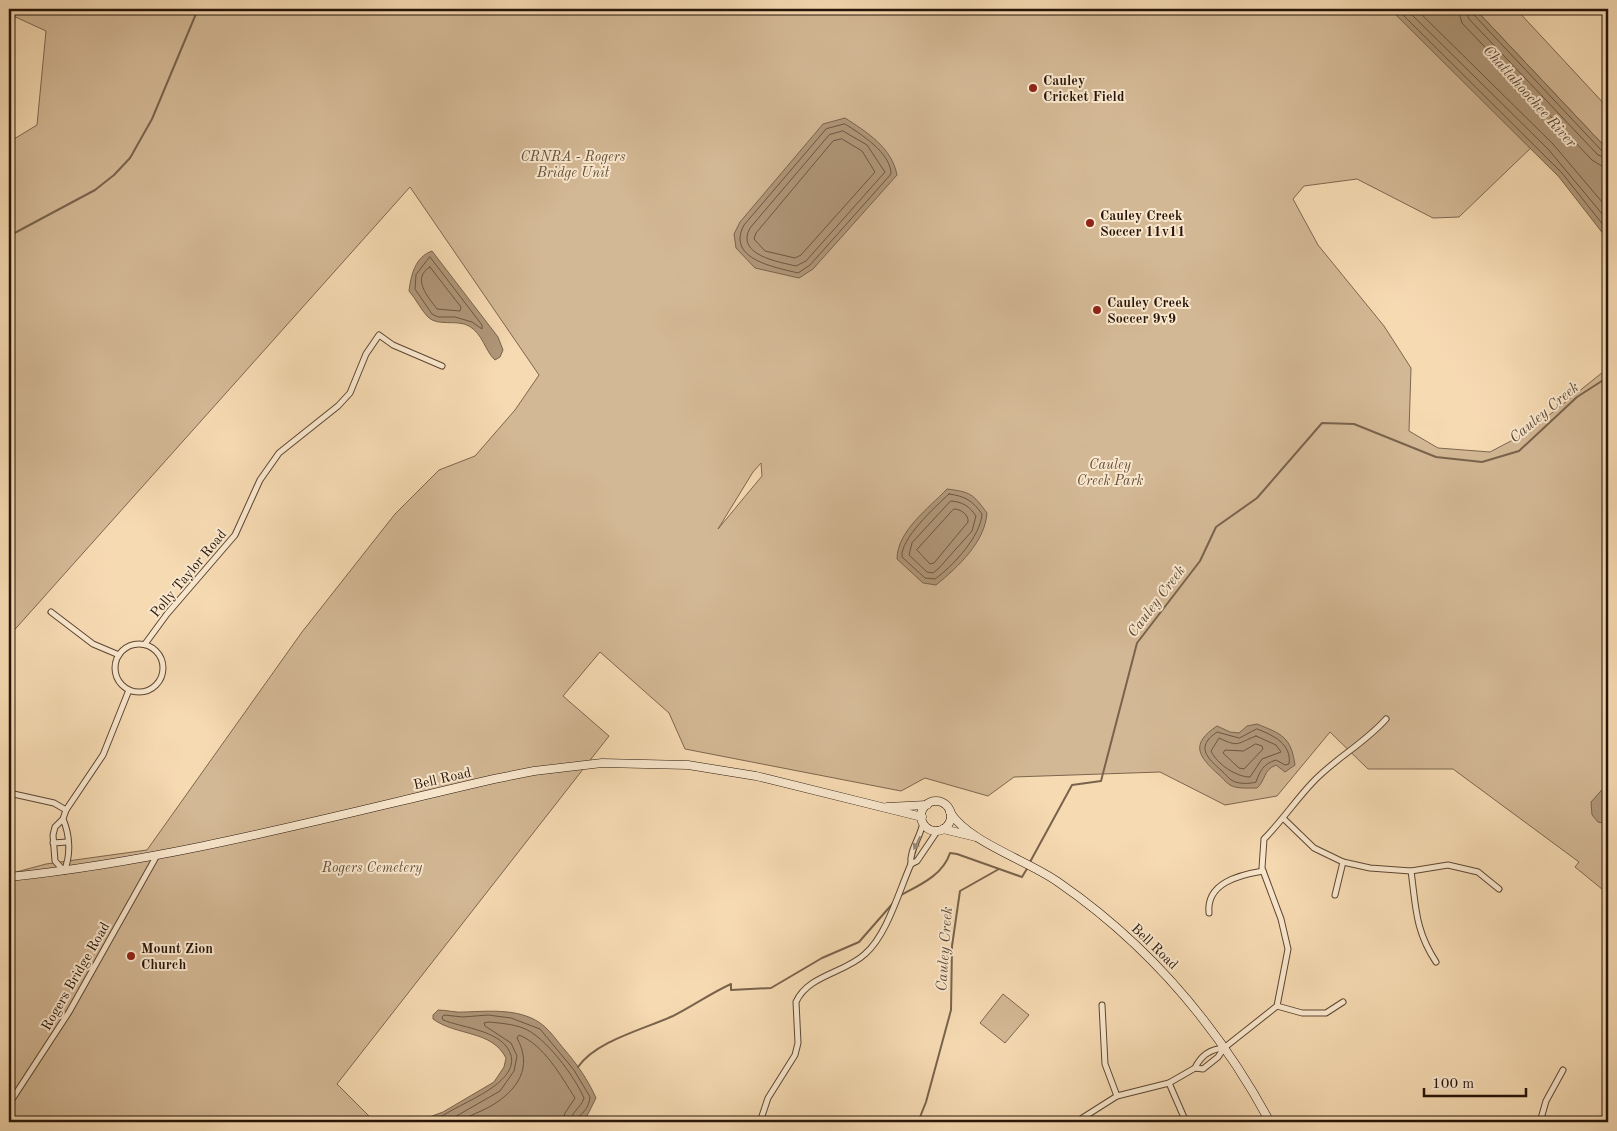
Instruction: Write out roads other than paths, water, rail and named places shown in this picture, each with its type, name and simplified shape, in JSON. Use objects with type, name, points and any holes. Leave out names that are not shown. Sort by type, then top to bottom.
[{"type":"street","name":"Polly Taylor Road","points":[[145,644],[167,614],[235,535],[260,480],[279,453],[338,406],[350,393],[366,354],[379,335],[393,346],[442,366]]},
{"type":"street","points":[[50,612],[93,644],[119,654]]},
{"type":"street","points":[[145,644],[160,655],[163,662],[162,677],[148,690],[138,692],[129,690],[118,680],[114,673],[119,654],[131,645],[145,644]]},
{"type":"street","points":[[63,819],[67,829],[70,859],[64,871],[55,861],[53,843],[55,826],[63,819],[66,810],[103,755],[129,690]]},
{"type":"street","points":[[1195,1068],[1203,1069],[1218,1058],[1224,1048],[1277,1006],[1288,949],[1281,918],[1263,870],[1264,839],[1284,819],[1312,783],[1375,731],[1386,719]]},
{"type":"street","name":"Bell Road","points":[[9,877],[156,857],[494,779],[534,771],[602,763],[660,763],[756,776],[883,808],[922,820],[929,829],[976,837]]},
{"type":"street","points":[[9,793],[54,803],[66,810]]},
{"type":"street","name":"Bell Road","points":[[883,808],[926,805],[940,802],[956,821],[976,837],[1057,880],[1130,938],[1166,973],[1194,1005],[1224,1048],[1270,1122]]},
{"type":"street","points":[[760,1122],[768,1098],[795,1055],[798,1043],[796,1002],[799,996],[819,980],[865,955],[873,946],[881,933],[911,864],[910,857],[922,832],[922,820],[926,805]]},
{"type":"street","points":[[911,864],[917,861],[941,830],[950,822],[950,812]]},
{"type":"street","points":[[1284,819],[1314,848],[1344,862],[1370,868],[1411,871],[1448,865],[1478,872],[1499,889]]},
{"type":"street","points":[[53,843],[67,842]]},
{"type":"street","name":"Rogers Bridge Road","points":[[9,1104],[69,1012],[156,857]]},
{"type":"street","points":[[1335,895],[1344,862]]},
{"type":"street","points":[[1209,913],[1208,904],[1212,895],[1221,884],[1240,875],[1263,870]]},
{"type":"street","points":[[1411,871],[1418,928],[1424,943],[1436,962]]},
{"type":"street","points":[[1277,1006],[1302,1013],[1326,1013],[1343,1002]]},
{"type":"street","points":[[1102,1005],[1105,1064],[1117,1096]]},
{"type":"street","points":[[1076,1122],[1117,1096],[1169,1084],[1195,1068],[1199,1059],[1214,1048],[1224,1048]]},
{"type":"street","points":[[1540,1122],[1546,1101],[1563,1070]]},
{"type":"street","points":[[1169,1084],[1186,1122]]},
{"type":"water","name":"Chattahoochee River","points":[[1390,9],[1475,9],[1608,150],[1608,240],[1559,177]]},
{"type":"water","points":[[845,118],[870,135],[884,149],[894,165],[897,175],[813,269],[799,278],[755,268],[736,248],[734,234],[740,222],[823,124]]},
{"type":"water","points":[[432,251],[498,337],[503,350],[500,357],[495,360],[478,333],[469,326],[432,320],[409,291],[415,267],[426,254]]},
{"type":"water","points":[[947,489],[961,491],[975,498],[987,513],[985,524],[976,544],[953,570],[936,585],[923,583],[897,559],[898,549],[902,539],[915,521]]},
{"type":"water","points":[[1257,724],[1279,734],[1288,742],[1295,765],[1285,772],[1276,765],[1272,767],[1257,788],[1233,786],[1211,768],[1202,756],[1200,744],[1208,732],[1217,726],[1230,732],[1239,733],[1247,726]]},
{"type":"water","points":[[1608,783],[1608,824],[1598,822],[1592,815],[1591,802]]},
{"type":"water","points":[[438,1010],[516,1013],[536,1020],[552,1034],[578,1066],[596,1098],[586,1118],[576,1122],[416,1122],[443,1112],[494,1082],[504,1067],[506,1058],[492,1042],[433,1019],[433,1015]]},
{"type":"waterway","points":[[9,236],[95,190],[114,175],[130,158],[152,119],[198,9]]},
{"type":"waterway","name":"Cauley Creek","points":[[1030,862],[1072,785],[1101,781],[1137,643],[1200,561],[1216,527],[1257,498],[1322,423],[1354,424],[1436,457],[1482,462],[1519,451],[1577,397],[1608,377]]},
{"type":"waterway","points":[[901,895],[923,883],[936,873],[947,861],[950,853],[1022,877],[1028,867]]},
{"type":"waterway","name":"Cauley Creek","points":[[918,1122],[926,1102],[951,1010],[952,946],[960,891],[999,869]]},
{"type":"waterway","points":[[578,1067],[586,1058],[608,1043],[673,1016],[731,984],[731,990],[771,988],[822,958],[859,942],[894,902]]},
{"type":"place","name":"Cauley Cricket Field","points":[[1033,88]]},
{"type":"place","name":"Cauley Creek Soccer 11v11","points":[[1090,223]]},
{"type":"place","name":"Cauley Creek Soccer 9v9","points":[[1097,310]]},
{"type":"place","name":"Mount Zion Church","points":[[131,956]]},
{"type":"park label","name":"CRNRA - Rogers Bridge Unit","points":[[573,164]]},
{"type":"park label","name":"Cauley Creek Park","points":[[1110,472]]},
{"type":"park label","name":"Rogers Cemetery","points":[[372,867]]}]
